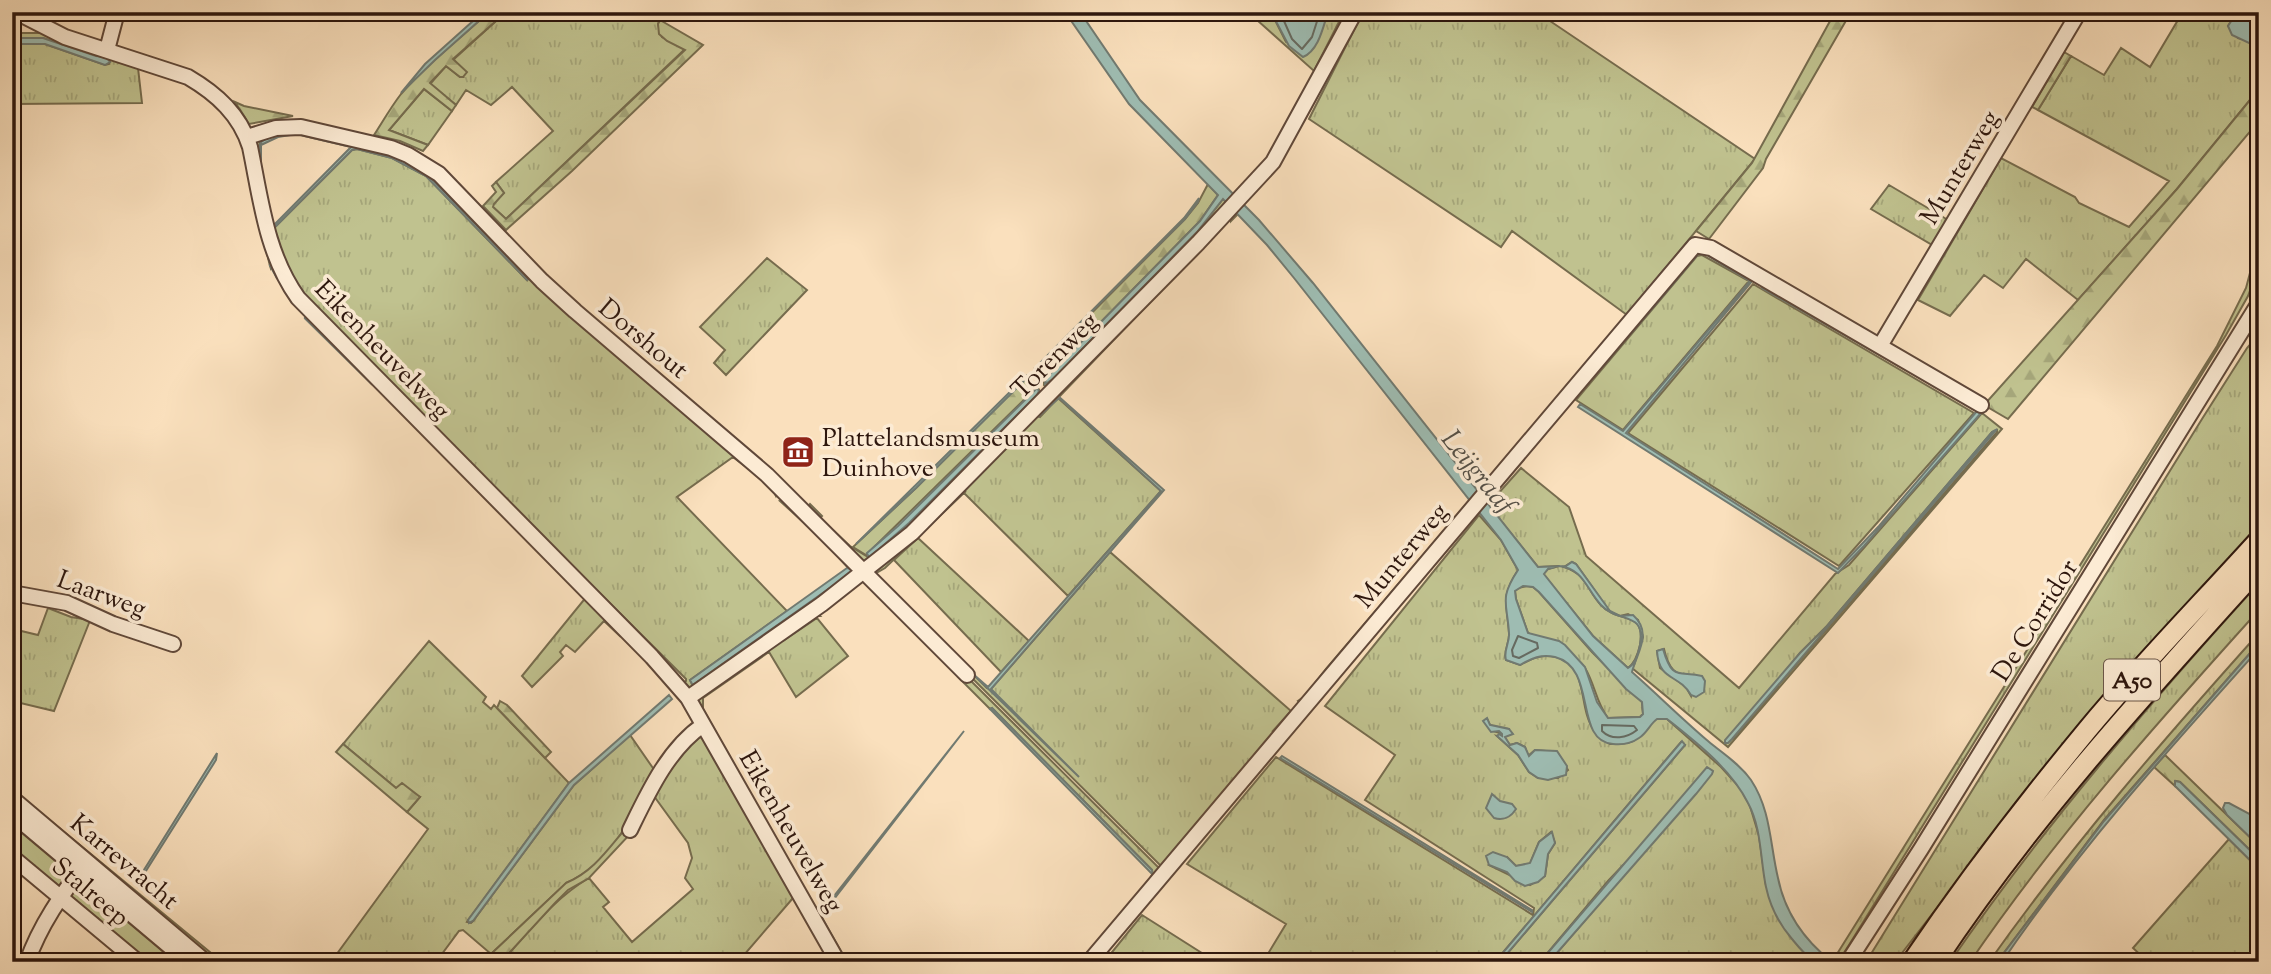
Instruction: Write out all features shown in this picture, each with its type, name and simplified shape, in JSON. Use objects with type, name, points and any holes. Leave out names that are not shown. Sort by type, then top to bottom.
[{"type":"highway","name":"A50","points":[[1913,962],[1951,905],[2089,727],[2259,540]]},
{"type":"highway","name":"A50","points":[[1935,962],[2023,838],[2138,702],[2259,568]]},
{"type":"street","name":"Eikenheuvelweg","points":[[16,12],[55,33],[176,73],[205,88],[228,107],[247,137],[267,235],[283,276],[298,298],[652,657],[688,698],[838,962]]},
{"type":"street","points":[[107,50],[117,12]]},
{"type":"street","name":"Torenweg","points":[[688,698],[864,572],[912,533],[1242,198],[1273,162],[1290,136],[1355,12]]},
{"type":"street","name":"Munterweg","points":[[1880,346],[2079,12]]},
{"type":"street","name":"Dorshout","points":[[247,137],[283,126],[301,127],[391,148],[433,170],[551,289],[767,475],[967,675]]},
{"type":"street","name":"Munterweg","points":[[1090,962],[1695,245],[1711,248],[1981,405]]},
{"type":"street","name":"De Corridor","points":[[1848,962],[1921,849],[2258,304]]},
{"type":"street","name":"Laarweg","points":[[12,593],[67,603],[113,624],[173,645]]},
{"type":"street","points":[[630,830],[672,755],[703,725]]},
{"type":"street","name":"Karrevracht","points":[[12,798],[188,962]]},
{"type":"street","name":"Karrevracht","points":[[12,814],[84,866],[206,962]]},
{"type":"street","name":"Stalreep","points":[[12,857],[138,962]]},
{"type":"street","points":[[27,962],[60,897],[84,866]]},
{"type":"green space","points":[[489,12],[506,12],[453,59],[467,72],[463,77],[446,66],[430,83],[456,105],[452,111],[424,89],[389,130],[428,145],[423,151],[400,141],[374,135],[397,99],[411,83]]},
{"type":"green space","points":[[506,12],[645,12],[660,20],[658,24],[662,37],[685,49],[506,219],[493,207],[504,193],[496,182],[553,131],[512,87],[491,105],[466,90],[456,105],[430,84],[446,66],[463,77],[453,60]]},
{"type":"green space","points":[[1248,12],[1271,12],[1286,42],[1313,48],[1328,12],[1344,12],[1314,71]]},
{"type":"green space","points":[[1363,12],[1550,12],[1547,19],[1755,159],[1627,315],[1512,231],[1501,247],[1309,119]]},
{"type":"green space","points":[[1835,12],[1851,12],[1763,168],[1709,239],[1696,231],[1752,163]]},
{"type":"green space","points":[[2218,12],[2237,12],[2228,26],[2238,38],[2255,42],[2259,37],[2259,89],[2177,189],[2078,300],[2026,259],[2003,288],[1984,275],[1950,316],[1918,300],[2001,158],[2075,197],[2079,203],[2129,227],[2169,181],[2038,110],[2071,56],[2104,75],[2121,48],[2150,67],[2181,15],[2201,20],[2203,16]]},
{"type":"green space","points":[[660,20],[703,45],[572,171],[506,230],[483,206],[496,192],[492,186],[496,182],[504,193],[493,207],[506,219],[685,50],[659,34]]},
{"type":"green space","points":[[12,33],[48,33],[189,82],[220,103],[231,116],[244,140],[273,267],[271,269],[252,192],[245,147],[229,117],[216,104],[187,84],[119,60],[138,68],[142,103],[12,104],[12,44],[45,44],[105,65],[109,64],[110,60],[43,38],[12,38]]},
{"type":"green space","points":[[2064,52],[2071,56],[2038,110],[2032,107]]},
{"type":"green space","points":[[424,89],[452,111],[428,145],[389,130]]},
{"type":"green space","points":[[2259,89],[2259,121],[2008,419],[1984,405],[2177,189]]},
{"type":"green space","points":[[235,102],[244,106],[293,116],[249,124]]},
{"type":"green space","points":[[288,129],[310,131],[390,151],[424,166],[449,188],[552,294],[779,490],[776,496],[763,480],[733,457],[677,497],[787,611],[690,680],[692,684],[851,571],[823,540],[780,501],[788,499],[854,567],[853,578],[698,688],[692,690],[685,687],[306,303],[281,262],[271,232],[261,185],[274,228],[352,150],[392,158],[426,176],[527,280],[528,277],[436,182],[408,163],[356,146],[296,133],[277,135],[260,143],[258,155],[262,172],[259,171],[256,151],[258,140],[268,133]],"holes":[[[487,481],[686,679],[684,682]]]},
{"type":"green space","points":[[1208,184],[1218,195],[1200,221],[1046,378],[1035,368],[1185,219]]},
{"type":"green space","points":[[1889,185],[1948,220],[1934,246],[1871,209]]},
{"type":"green space","points":[[1223,199],[1230,205],[1047,388],[1044,380],[1049,383],[1197,232]]},
{"type":"green space","points":[[1234,209],[1238,214],[1231,221],[1231,218],[1038,416],[1058,398],[1161,491],[1068,596],[964,493],[966,491],[885,568],[873,575],[991,689],[1110,552],[1291,711],[1272,732],[1300,703],[1298,701],[1470,500],[1473,504],[1163,868],[968,674],[870,572]]},
{"type":"green space","points":[[2259,239],[2258,269],[2248,296],[2226,335],[1849,945],[1838,962],[1832,962],[2217,346],[2246,288]]},
{"type":"green space","points":[[1702,255],[1749,281],[1623,430],[1576,400],[1697,256]]},
{"type":"green space","points":[[767,258],[807,290],[726,375],[714,363],[725,350],[700,327]]},
{"type":"green space","points":[[1753,284],[1974,413],[1839,566],[1628,433]]},
{"type":"green space","points":[[2259,334],[2259,527],[2142,655],[2040,775],[1895,962],[1866,962],[2202,419],[2247,348]]},
{"type":"green space","points":[[1025,379],[1036,388],[866,555],[853,547],[916,488]]},
{"type":"green space","points":[[1038,388],[1042,395],[904,535],[864,562],[806,509],[810,504],[822,516],[820,518],[850,546],[868,557],[909,523],[1037,395]]},
{"type":"green space","points":[[1982,413],[2002,429],[1728,747],[1632,668],[1634,665],[1643,637],[1638,620],[1628,614],[1620,616],[1611,612],[1616,615],[1630,619],[1635,622],[1641,634],[1637,655],[1628,668],[1593,636],[1543,574],[1548,569],[1559,566],[1538,567],[1488,505],[1521,468],[1569,507],[1586,556],[1739,688],[1835,574],[1849,565]],"holes":[[[1992,432],[1997,432],[1732,739],[1800,653],[1827,626]],[[1572,562],[1576,564],[1610,612],[1601,605],[1578,574],[1564,567]],[[1664,649],[1673,670],[1682,675],[1694,675],[1691,696],[1686,687],[1660,668],[1657,651]]]},
{"type":"green space","points":[[1479,515],[1501,540],[1518,570],[1507,594],[1509,637],[1506,660],[1520,665],[1546,656],[1567,662],[1578,678],[1589,721],[1596,732],[1610,744],[1628,743],[1657,718],[1667,719],[1721,767],[1741,789],[1750,806],[1759,836],[1766,886],[1816,962],[1549,962],[1713,771],[1608,881],[1540,962],[1500,962],[1685,745],[1681,742],[1495,962],[1263,962],[1286,924],[1187,864],[1276,757],[1533,915],[1534,908],[1365,800],[1395,755],[1325,706]],"holes":[[[1487,719],[1490,725],[1509,729],[1508,735],[1504,737],[1510,745],[1517,743],[1525,747],[1528,756],[1535,750],[1557,752],[1568,770],[1558,778],[1538,778],[1529,772],[1518,755],[1497,736],[1502,737],[1503,734],[1490,730]],[[1551,832],[1555,843],[1548,854],[1545,876],[1530,885],[1489,865],[1507,857],[1516,866],[1530,864],[1539,842]]]},
{"type":"green space","points":[[918,538],[1029,641],[1001,672],[894,560]]},
{"type":"green space","points":[[2259,583],[2259,610],[2072,825],[1970,962],[1950,962],[2022,863],[2098,767]]},
{"type":"green space","points":[[1527,586],[1539,592],[1592,652],[1642,702],[1643,714],[1640,717],[1608,718],[1581,663],[1559,648],[1528,633],[1515,591]]},
{"type":"green space","points":[[587,596],[622,634],[620,636],[604,621],[575,652],[566,645],[560,652],[563,656],[532,687],[522,676]]},
{"type":"green space","points":[[48,608],[71,617],[91,618],[54,711],[12,701],[12,649],[18,640],[13,629],[38,635]]},
{"type":"green space","points":[[818,614],[820,616],[818,616],[783,641],[817,618],[848,656],[796,697],[769,652],[703,698],[703,712],[819,915],[697,703],[698,699]]},
{"type":"green space","points":[[2259,633],[2259,643],[2104,820],[1997,962],[1989,962],[2052,877],[2119,794]]},
{"type":"green space","points":[[429,641],[486,697],[483,702],[491,709],[494,705],[569,783],[467,922],[473,921],[574,785],[630,735],[655,771],[630,820],[609,850],[582,874],[566,883],[491,954],[463,930],[459,931],[436,962],[331,962],[428,829],[407,812],[420,797],[396,788],[343,744]]},
{"type":"green space","points":[[962,672],[1159,868],[1160,872],[1086,962],[1082,962],[1146,885],[1152,870],[958,677]]},
{"type":"green space","points":[[500,701],[507,705],[551,752],[545,758],[497,708]]},
{"type":"green space","points":[[698,732],[704,733],[817,931],[816,934],[776,866],[793,898],[738,962],[501,962],[553,906],[589,878],[609,902],[603,907],[632,942],[693,889],[685,878],[692,858],[688,843],[651,792],[675,754]]},
{"type":"green space","points":[[343,744],[396,788],[402,783],[420,797],[407,812],[336,752]]},
{"type":"green space","points":[[2165,755],[2259,846],[2259,859],[2180,782],[2176,781],[2175,786],[2154,767]]},
{"type":"green space","points":[[12,789],[222,962],[210,962],[12,797]]},
{"type":"green space","points":[[12,818],[70,867],[70,875],[61,885],[57,885],[12,849]]},
{"type":"green space","points":[[626,828],[632,832],[589,878],[568,890],[501,962],[498,962],[491,954],[566,883],[592,866]]},
{"type":"green space","points":[[2229,839],[2259,869],[2259,962],[2148,962],[2133,948]]},
{"type":"green space","points":[[86,882],[185,962],[143,962],[71,903],[69,894],[79,883]]},
{"type":"green space","points":[[1142,915],[1216,962],[1104,962]]},
{"type":"water","points":[[483,12],[489,12],[401,93],[425,64]]},
{"type":"water","points":[[1065,12],[1080,12],[1140,100],[1259,220],[1313,283],[1538,567],[1558,566],[1548,569],[1544,574],[1593,636],[1628,668],[1637,655],[1641,634],[1635,622],[1620,616],[1633,615],[1639,622],[1643,636],[1632,672],[1747,774],[1763,803],[1785,903],[1804,935],[1832,962],[1818,961],[1805,954],[1780,921],[1766,887],[1753,813],[1741,791],[1712,757],[1667,719],[1657,719],[1642,736],[1630,742],[1613,744],[1601,740],[1593,731],[1588,718],[1577,675],[1568,664],[1550,656],[1537,657],[1520,665],[1506,660],[1509,637],[1506,595],[1518,570],[1501,540],[1294,278],[1223,199],[1197,232],[1053,379],[1045,384],[1046,378],[1200,221],[1218,195],[1129,104]],"holes":[[[1523,586],[1533,587],[1539,592],[1626,689],[1642,702],[1643,714],[1640,717],[1608,718],[1597,702],[1585,667],[1565,645],[1528,633],[1515,591]]]},
{"type":"water","points":[[1271,12],[1328,12],[1317,44],[1303,57],[1289,46]]},
{"type":"water","points":[[2237,12],[2259,12],[2259,37],[2255,42],[2249,43],[2232,35],[2228,26]]},
{"type":"water","points":[[12,38],[43,38],[106,57],[110,62],[105,65],[45,44],[12,44]]},
{"type":"water","points":[[287,133],[296,133],[385,154],[408,163],[429,176],[529,279],[527,280],[426,176],[392,158],[357,149],[352,150],[274,228],[273,226],[351,147],[296,134],[278,137],[261,145],[261,166],[259,150],[262,141]]},
{"type":"water","points":[[1199,198],[1185,219],[1040,363],[1184,218]]},
{"type":"water","points":[[1704,252],[1753,280],[1626,433],[1838,569],[1879,526],[1977,411],[1981,413],[1838,573],[1578,407],[1580,404],[1623,431],[1750,281],[1705,254],[1698,254],[1631,333],[1629,331],[1696,253]]},
{"type":"water","points":[[1763,285],[1937,388],[1762,288]]},
{"type":"water","points":[[1025,377],[916,488],[856,544]]},
{"type":"water","points":[[1037,388],[1037,395],[909,523],[869,558],[867,553],[898,526]]},
{"type":"water","points":[[1058,396],[1164,490],[991,689],[1079,777],[973,674],[988,687],[1161,491],[1059,398],[1038,417]]},
{"type":"water","points":[[1997,429],[1732,739],[1725,743],[1800,653],[1827,626]]},
{"type":"water","points":[[1572,562],[1576,564],[1610,611],[1620,616],[1608,611],[1601,605],[1579,575],[1560,566]]},
{"type":"water","points":[[847,568],[851,569],[851,573],[692,684],[690,680]]},
{"type":"water","points":[[2259,643],[2259,649],[2158,762],[2093,840],[2002,962],[1997,962],[2104,821]]},
{"type":"water","points":[[1663,649],[1673,670],[1702,676],[1705,681],[1704,692],[1696,697],[1691,695],[1686,688],[1665,673],[1657,651]]},
{"type":"water","points":[[669,695],[672,699],[574,785],[469,923],[468,920],[569,783]]},
{"type":"water","points":[[992,708],[1152,870],[1153,875],[990,709]]},
{"type":"water","points":[[1487,718],[1490,725],[1509,729],[1513,734],[1505,737],[1510,745],[1517,743],[1525,747],[1529,756],[1535,750],[1557,751],[1567,766],[1566,775],[1548,780],[1529,772],[1518,755],[1497,736],[1502,734],[1499,731],[1491,732],[1483,721]]},
{"type":"water","points":[[964,731],[821,916],[847,962],[844,962],[819,915]]},
{"type":"water","points":[[1682,741],[1685,745],[1500,962],[1495,962]]},
{"type":"water","points":[[217,753],[216,760],[139,882],[137,881]]},
{"type":"water","points":[[1282,756],[1532,910],[1532,912],[1280,758]]},
{"type":"water","points":[[1707,767],[1713,771],[1712,774],[1696,794],[1549,962],[1540,962]]},
{"type":"water","points":[[2175,781],[2180,782],[2259,859],[2259,869],[2175,786]]},
{"type":"water","points":[[1492,794],[1500,801],[1512,804],[1516,809],[1506,818],[1494,818],[1486,808]]},
{"type":"water","points":[[2225,803],[2259,819],[2259,846],[2227,815],[2223,808]]},
{"type":"water","points":[[1552,832],[1555,843],[1548,854],[1545,876],[1538,882],[1525,886],[1515,881],[1507,872],[1489,865],[1486,856],[1493,852],[1507,857],[1516,866],[1530,863],[1539,842]]},
{"type":"waterway","points":[[270,265],[277,278]]},
{"type":"waterway","points":[[305,318],[372,384]]},
{"type":"place","name":"Plattelandsmuseum Duinhove","points":[[798,452]]},
{"type":"water label","name":"Leijgraaf","points":[[1479,471]]}]
